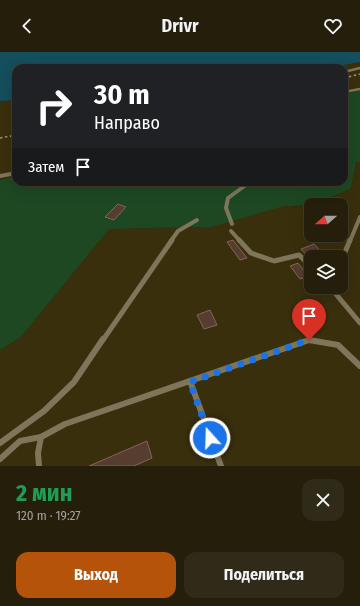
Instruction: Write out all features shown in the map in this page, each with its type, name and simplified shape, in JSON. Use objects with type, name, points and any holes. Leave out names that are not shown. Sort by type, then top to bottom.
[{"type":"lane","points":[[348,71],[360,68]]},
{"type":"lane","points":[[348,91],[360,89]]},
{"type":"lane","points":[[0,176],[12,174]]},
{"type":"lane","points":[[232,224],[225,211],[224,205],[227,197],[244,186]]},
{"type":"lane","points":[[346,250],[360,217]]},
{"type":"lane","points":[[0,443],[44,411],[74,382],[178,231],[197,220]]},
{"type":"lane","points":[[231,231],[251,253],[274,261],[299,255],[304,260]]},
{"type":"lane","points":[[336,294],[360,323]]},
{"type":"lane","points":[[0,459],[20,441],[41,437],[65,424],[309,340],[338,345],[360,365]]},
{"type":"lane","points":[[190,382],[221,466]]},
{"type":"lane","points":[[39,466],[38,453],[41,437]]},
{"type":"shaded area","points":[[360,62],[360,91],[348,93],[348,64]]},
{"type":"shaded area","points":[[12,100],[12,177],[0,180],[0,101]]},
{"type":"shaded area","points":[[356,162],[360,162],[360,466],[0,466],[0,350],[21,337],[109,229],[208,228],[285,206],[295,207],[304,205],[304,242],[348,242],[348,198],[331,198],[351,188]]},
{"type":"green space","points":[[360,91],[360,162],[356,162],[351,188],[328,198],[304,198],[304,205],[285,206],[208,228],[109,229],[21,337],[0,350],[0,180],[12,177],[12,186],[348,186],[348,93]]},
{"type":"water","points":[[0,52],[360,52],[360,62],[348,64],[12,64],[12,100],[0,101]]},
{"type":"building","points":[[118,204],[126,207],[114,220],[105,217]]},
{"type":"building","points":[[233,240],[247,258],[240,260],[227,242]]},
{"type":"building","points":[[314,244],[320,250],[304,250],[304,252],[301,249]]},
{"type":"building","points":[[298,263],[304,271],[304,278],[300,279],[290,266]]},
{"type":"building","points":[[210,310],[217,325],[204,329],[197,315]]},
{"type":"building","points":[[147,441],[152,458],[134,466],[89,466]]},
{"type":"railway","points":[[348,77],[360,74]]},
{"type":"railway","points":[[0,138],[12,136]]},
{"type":"route","points":[[210,438],[190,382],[309,340]]}]
